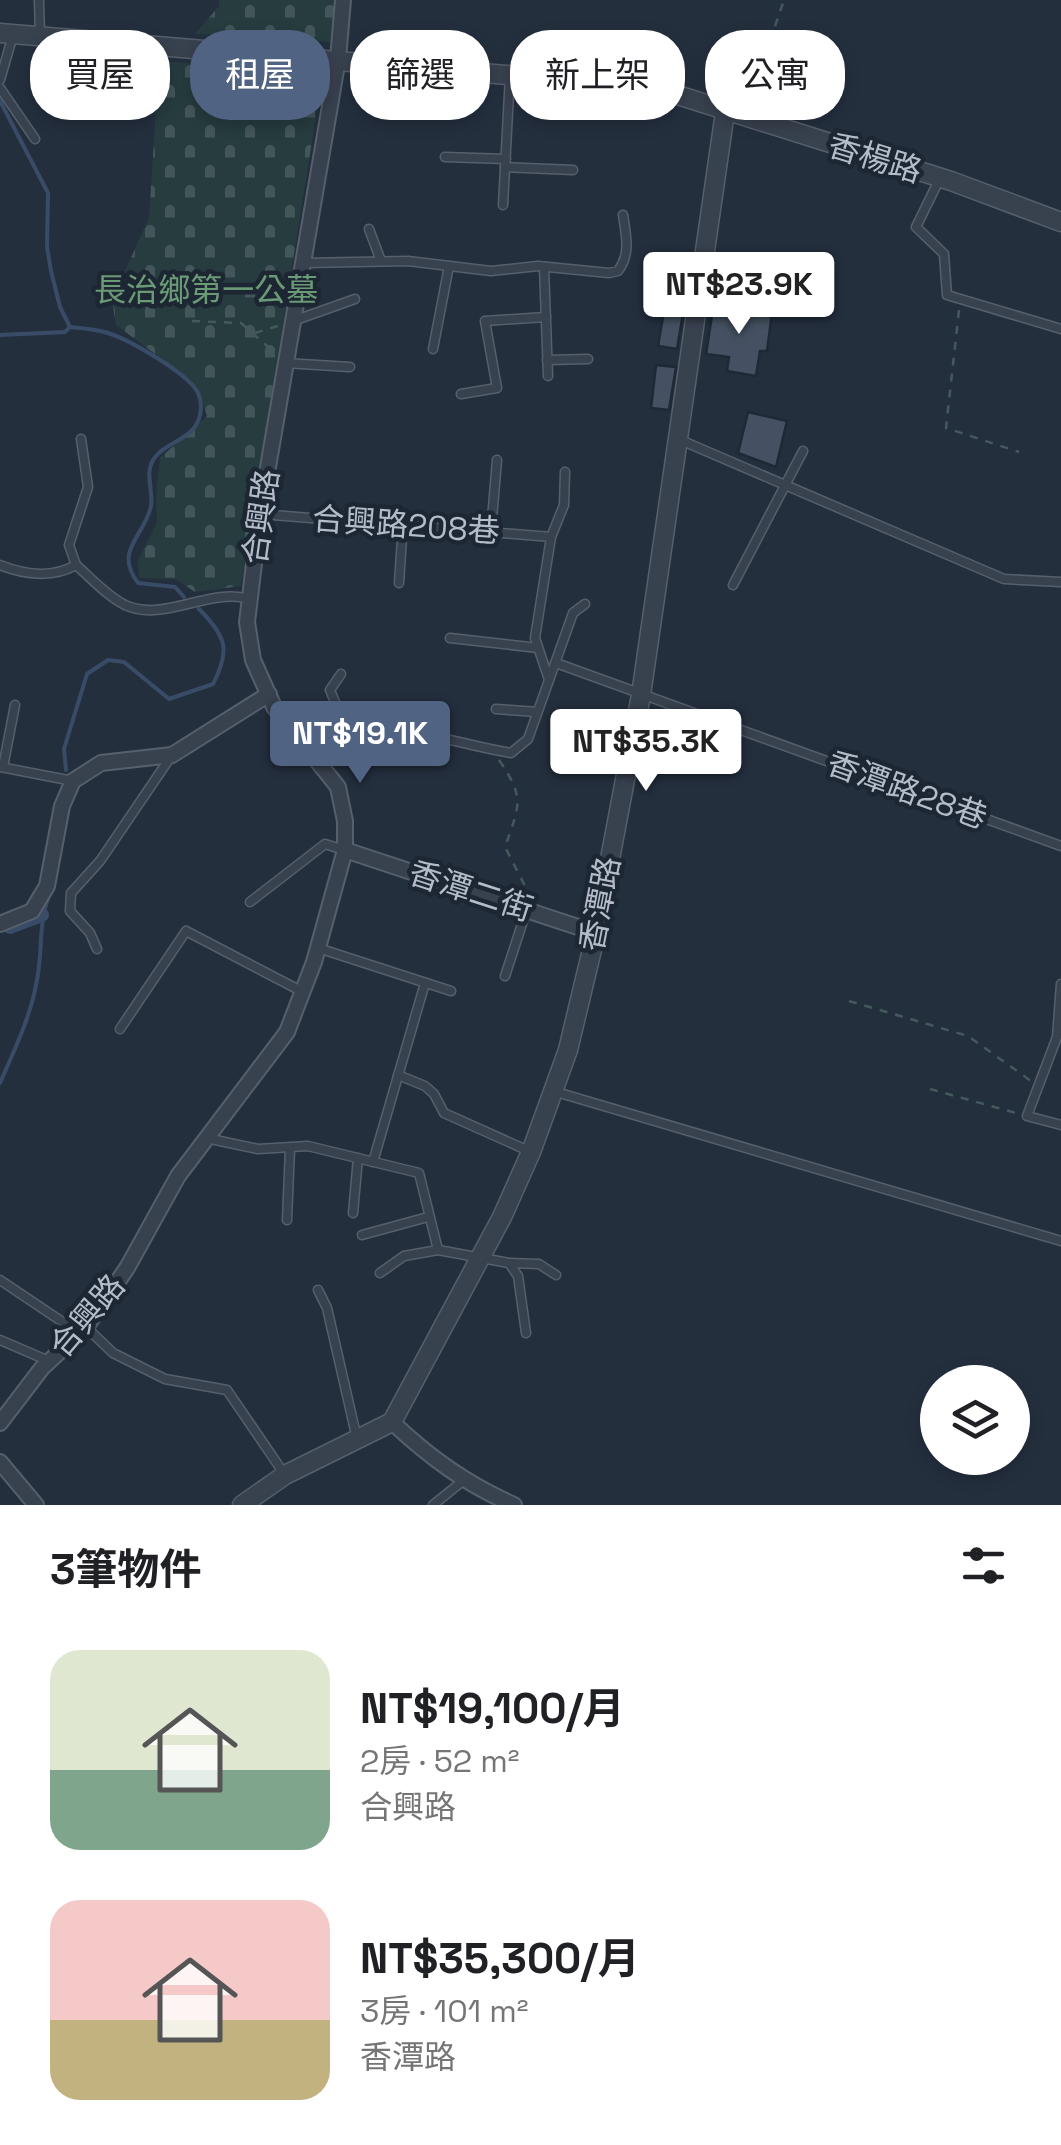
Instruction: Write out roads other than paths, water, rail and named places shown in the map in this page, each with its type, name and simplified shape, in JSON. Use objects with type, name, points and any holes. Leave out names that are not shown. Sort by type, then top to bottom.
[{"type":"street","name":"合興路","points":[[0,1423],[49,1362],[83,1330],[128,1268],[178,1176],[287,1032],[318,948],[345,850],[345,821],[338,787],[274,707],[254,660],[247,622],[291,322],[338,59],[343,0]]},
{"type":"street","name":"香楊路","points":[[170,47],[510,74]]},
{"type":"street","name":"香潭路","points":[[392,1422],[502,1217],[531,1152],[568,1050],[596,933],[641,694],[724,120]]},
{"type":"street","name":"香楊路","points":[[751,120],[940,178],[1061,222]]},
{"type":"street","points":[[0,924],[32,910],[47,886],[62,806],[73,782],[101,763],[172,756],[269,694]]},
{"type":"street","name":"香潭二街","points":[[345,850],[596,933]]},
{"type":"street","points":[[248,1503],[285,1475],[392,1422],[427,1455],[464,1480],[514,1505]]},
{"type":"street","points":[[0,1462],[36,1505]]},
{"type":"lane","points":[[39,0],[40,30]]},
{"type":"lane","points":[[6,34],[0,84],[35,139]]},
{"type":"lane","points":[[504,205],[510,74]]},
{"type":"lane","points":[[445,158],[572,170]]},
{"type":"lane","points":[[940,178],[916,228],[944,254],[946,294],[1061,329]]},
{"type":"lane","points":[[301,263],[408,260],[490,271],[544,267],[618,272],[628,243],[623,215]]},
{"type":"lane","points":[[369,228],[380,261]]},
{"type":"lane","points":[[432,349],[449,266]]},
{"type":"lane","points":[[544,267],[548,376]]},
{"type":"lane","points":[[291,322],[354,299]]},
{"type":"lane","points":[[460,394],[498,388],[485,321],[546,317]]},
{"type":"lane","points":[[547,360],[588,359]]},
{"type":"lane","points":[[285,362],[350,367]]},
{"type":"lane","points":[[81,438],[88,487],[69,545],[76,565],[126,606],[144,610],[210,596],[234,594],[250,598]]},
{"type":"lane","points":[[678,439],[1004,579],[1061,582]]},
{"type":"lane","points":[[733,586],[803,451]]},
{"type":"lane","points":[[491,531],[497,460]]},
{"type":"lane","points":[[549,680],[535,638],[552,536],[564,506],[565,472]]},
{"type":"lane","name":"合興路208巷","points":[[260,514],[552,536]]},
{"type":"lane","points":[[399,583],[402,524]]},
{"type":"lane","points":[[0,565],[14,571],[59,575],[76,565]]},
{"type":"lane","points":[[318,764],[352,744],[388,733],[423,732],[492,750],[511,753],[519,749],[528,739],[574,613],[585,604]]},
{"type":"lane","points":[[450,638],[538,648]]},
{"type":"lane","name":"香潭路28巷","points":[[556,663],[1061,846]]},
{"type":"lane","points":[[342,674],[330,690],[352,744]]},
{"type":"lane","points":[[14,704],[2,767],[73,782]]},
{"type":"lane","points":[[496,709],[537,712]]},
{"type":"lane","points":[[97,949],[90,932],[70,910],[71,893],[100,860],[172,756]]},
{"type":"lane","points":[[250,902],[325,844],[345,850]]},
{"type":"lane","points":[[47,886],[71,893]]},
{"type":"lane","points":[[505,976],[528,909]]},
{"type":"lane","points":[[120,1029],[186,931],[303,992]]},
{"type":"lane","points":[[318,948],[451,991]]},
{"type":"lane","points":[[373,1162],[425,983]]},
{"type":"lane","points":[[1061,984],[1056,1037],[1040,1088],[1026,1116],[1061,1126]]},
{"type":"lane","points":[[398,1076],[434,1094],[444,1113],[531,1152]]},
{"type":"lane","points":[[553,1091],[1061,1241]]},
{"type":"lane","points":[[206,1138],[258,1149],[308,1146],[419,1172],[438,1250]]},
{"type":"lane","points":[[287,1220],[290,1148]]},
{"type":"lane","points":[[353,1213],[358,1158]]},
{"type":"lane","points":[[362,1235],[428,1217]]},
{"type":"lane","points":[[380,1273],[404,1256],[438,1250],[510,1264],[539,1264],[556,1275]]},
{"type":"lane","points":[[510,1264],[518,1276],[526,1333]]},
{"type":"lane","points":[[0,1280],[112,1352],[165,1379],[227,1390],[285,1475]]},
{"type":"lane","points":[[318,1290],[327,1308],[357,1439]]},
{"type":"lane","points":[[0,1340],[49,1362]]},
{"type":"lane","points":[[433,1505],[464,1480]]},
{"type":"waterway","points":[[0,101],[48,193],[47,247],[60,307],[70,327],[103,332],[130,342],[181,375],[199,395],[197,424],[161,451],[150,467],[151,506],[129,561],[138,583],[175,587],[184,597]]},
{"type":"waterway","points":[[0,335],[65,332],[70,327]]},
{"type":"waterway","points":[[66,770],[64,749],[87,674],[108,660],[124,662],[169,699],[213,684],[222,662],[223,644],[215,627],[199,609]]},
{"type":"waterway","points":[[0,1083],[33,997],[48,898]]},
{"type":"waterway","points":[[10,927],[42,915]]},
{"type":"park label","name":"長治鄉第一公墓","points":[[206,290]]}]
